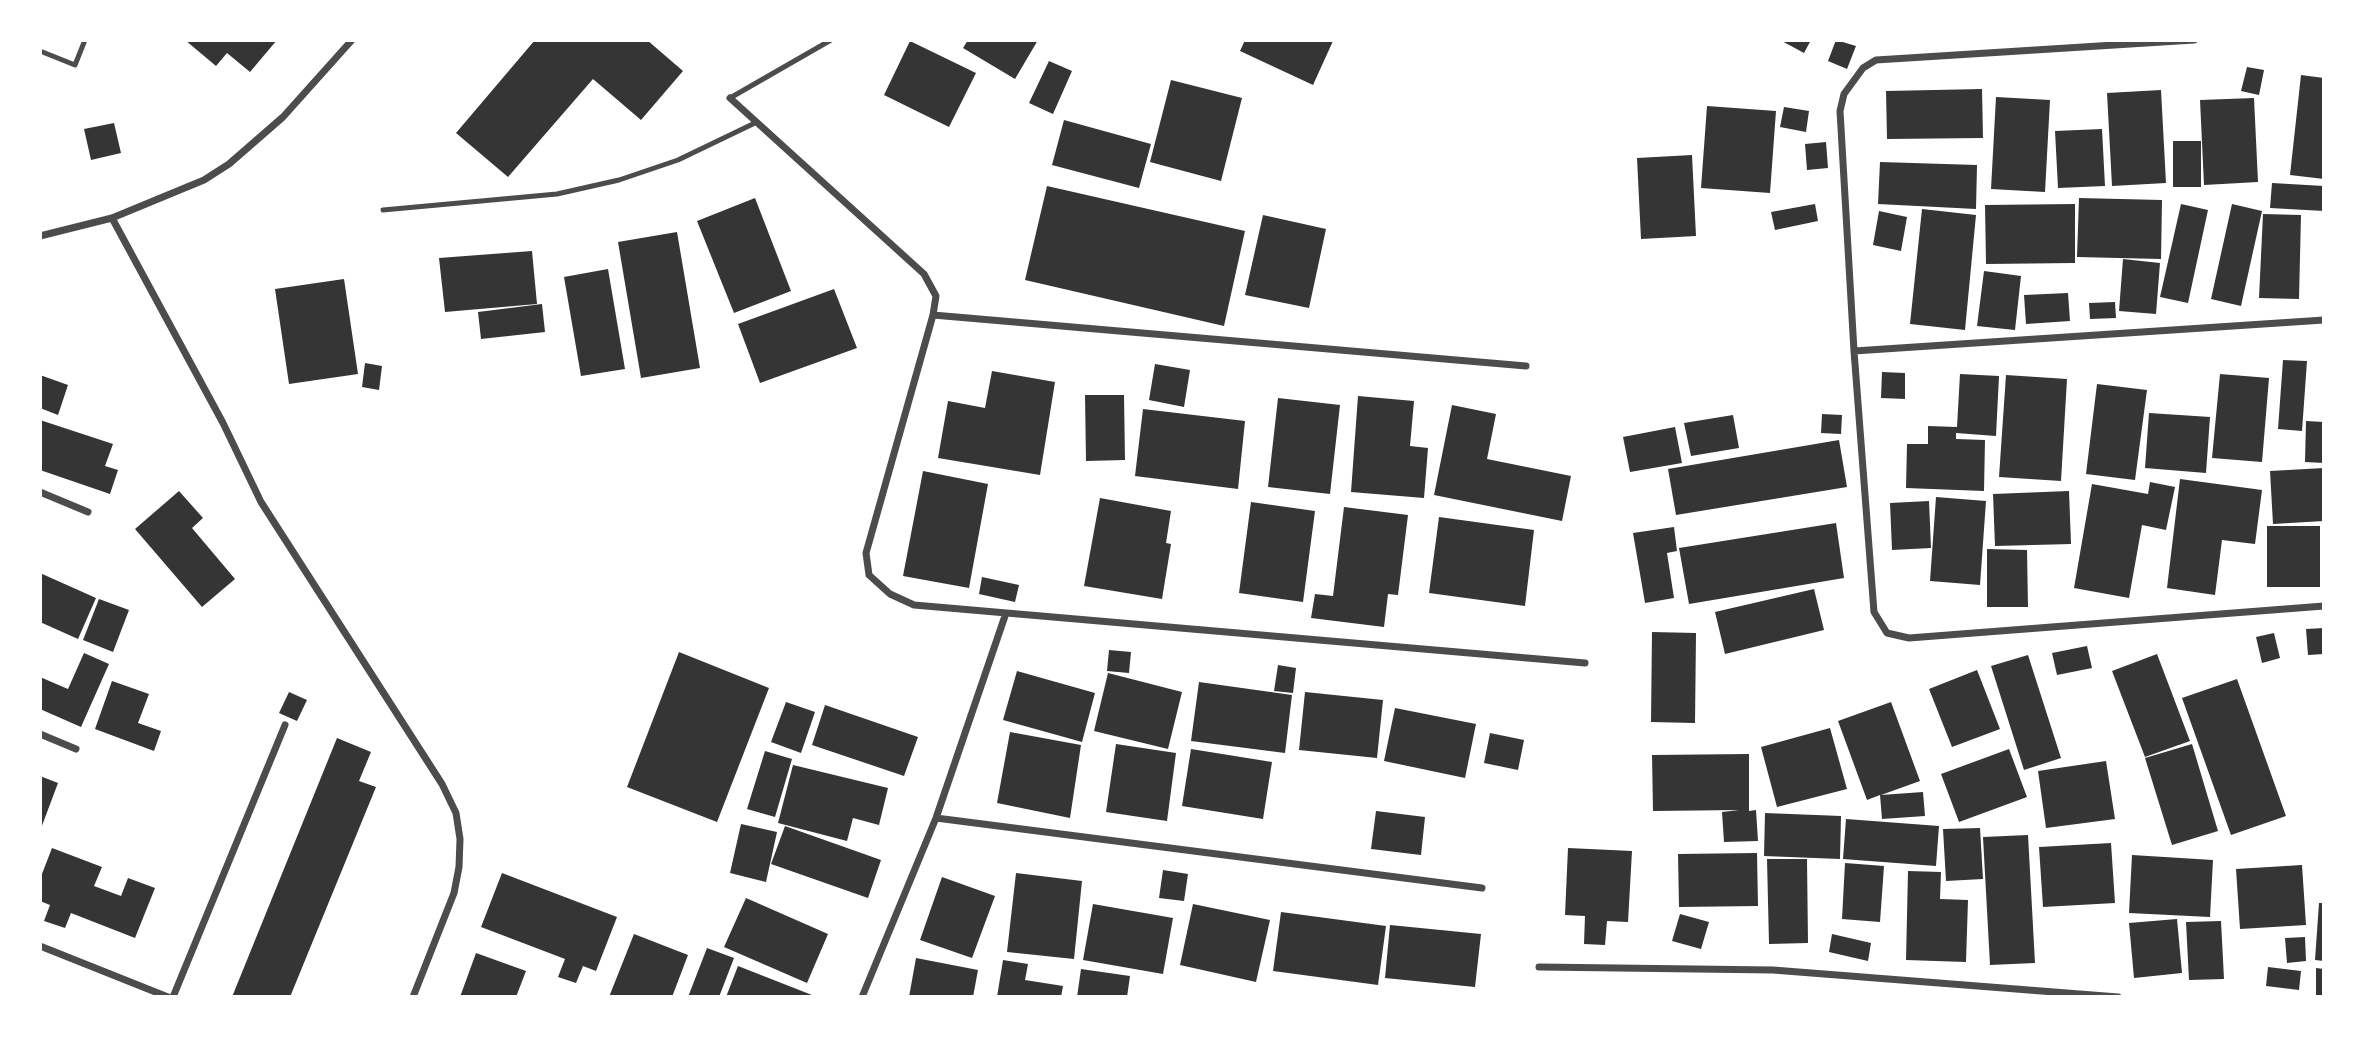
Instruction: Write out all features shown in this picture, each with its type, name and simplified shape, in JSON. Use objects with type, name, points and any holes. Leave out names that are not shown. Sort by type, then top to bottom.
[{"type":"street","points":[[40,236],[112,219],[204,180],[229,164],[283,117],[352,40]]},
{"type":"street","points":[[2194,40],[1876,60],[1863,68],[1844,94],[1840,111],[1854,351],[1874,612],[1887,633],[1909,638],[2324,606]]},
{"type":"street","points":[[730,98],[924,274],[936,296],[866,553],[869,575],[890,594],[914,605],[1585,663]]},
{"type":"street","points":[[112,219],[222,423],[261,502],[442,785],[456,813],[460,839],[454,893],[413,997]]},
{"type":"street","points":[[933,315],[1526,366]]},
{"type":"street","points":[[1854,351],[2324,320]]},
{"type":"street","points":[[40,492],[88,512]]},
{"type":"street","points":[[862,997],[936,818],[1006,613]]},
{"type":"street","points":[[40,946],[151,994],[171,997],[285,725]]},
{"type":"street","points":[[40,734],[76,749]]},
{"type":"street","points":[[936,818],[1482,888]]},
{"type":"street","points":[[1539,968],[1773,970],[2118,997]]},
{"type":"lane","points":[[40,51],[75,65],[85,40]]},
{"type":"lane","points":[[730,98],[831,40]]},
{"type":"lane","points":[[383,210],[557,194],[619,180],[678,160],[757,122]]},
{"type":"building","points":[[185,40],[277,40],[250,72],[227,53],[216,66]]},
{"type":"building","points":[[535,40],[647,40],[683,71],[641,120],[593,79],[508,177],[456,133]]},
{"type":"building","points":[[968,40],[1038,40],[1015,79],[963,48]]},
{"type":"building","points":[[1245,40],[1333,41],[1313,85],[1240,51]]},
{"type":"building","points":[[1780,40],[1811,40],[1804,53]]},
{"type":"building","points":[[1836,40],[1856,46],[1847,69],[1828,61]]},
{"type":"building","points":[[910,41],[976,73],[949,127],[884,95]]},
{"type":"building","points":[[1049,61],[1072,71],[1053,114],[1029,103]]},
{"type":"building","points":[[2247,67],[2264,70],[2259,95],[2241,91]]},
{"type":"building","points":[[2301,75],[2324,78],[2324,179],[2290,175]]},
{"type":"building","points":[[1171,80],[1242,98],[1221,181],[1150,162]]},
{"type":"building","points":[[1982,89],[1983,138],[1887,139],[1886,91]]},
{"type":"building","points":[[2161,90],[2166,183],[2112,186],[2107,93]]},
{"type":"building","points":[[1996,97],[2050,100],[2045,192],[1991,189]]},
{"type":"building","points":[[2254,98],[2258,182],[2204,185],[2200,100]]},
{"type":"building","points":[[1707,106],[1776,111],[1770,193],[1701,188]]},
{"type":"building","points":[[1784,107],[1809,111],[1806,132],[1780,127]]},
{"type":"building","points":[[1064,120],[1151,144],[1139,188],[1052,165]]},
{"type":"building","points":[[114,123],[121,153],[91,160],[84,129]]},
{"type":"building","points":[[2102,129],[2105,186],[2058,188],[2055,131]]},
{"type":"building","points":[[2173,141],[2201,141],[2201,187],[2173,187]]},
{"type":"building","points":[[1826,142],[1828,168],[1807,170],[1805,144]]},
{"type":"building","points":[[1692,155],[1696,236],[1641,239],[1637,158]]},
{"type":"building","points":[[1880,162],[1977,165],[1976,209],[1878,204]]},
{"type":"building","points":[[2272,183],[2324,186],[2324,211],[2270,208]]},
{"type":"building","points":[[1047,186],[1245,231],[1224,326],[1025,280]]},
{"type":"building","points":[[755,198],[791,291],[734,313],[697,221]]},
{"type":"building","points":[[2079,198],[2162,200],[2161,259],[2077,257]]},
{"type":"building","points":[[1815,204],[1818,221],[1775,230],[1771,212]]},
{"type":"building","points":[[2075,204],[2075,263],[1986,264],[1985,205]]},
{"type":"building","points":[[2181,204],[2208,210],[2188,303],[2160,297]]},
{"type":"building","points":[[2232,204],[2262,211],[2241,306],[2211,299]]},
{"type":"building","points":[[1922,209],[1976,215],[1965,330],[1910,324]]},
{"type":"building","points":[[1879,211],[1907,217],[1901,251],[1873,245]]},
{"type":"building","points":[[2263,214],[2301,215],[2299,299],[2259,298]]},
{"type":"building","points":[[1263,215],[1326,229],[1309,308],[1245,295]]},
{"type":"building","points":[[677,232],[700,368],[641,378],[618,242]]},
{"type":"building","points":[[532,251],[537,304],[445,312],[439,258]]},
{"type":"building","points":[[2123,259],[2160,263],[2156,314],[2119,311]]},
{"type":"building","points":[[608,269],[625,369],[581,376],[564,277]]},
{"type":"building","points":[[1984,271],[2021,276],[2015,330],[1977,326]]},
{"type":"building","points":[[344,279],[358,374],[289,384],[275,289]]},
{"type":"building","points":[[834,289],[857,348],[760,383],[738,324]]},
{"type":"building","points":[[2068,293],[2070,321],[2026,324],[2024,295]]},
{"type":"building","points":[[2115,302],[2116,318],[2090,319],[2089,303]]},
{"type":"building","points":[[542,304],[545,332],[481,339],[478,312]]},
{"type":"building","points":[[2283,360],[2307,361],[2302,431],[2278,429]]},
{"type":"building","points":[[365,363],[382,366],[379,390],[362,387]]},
{"type":"building","points":[[1155,364],[1190,370],[1184,407],[1149,400]]},
{"type":"building","points":[[992,371],[1055,382],[1040,475],[938,458],[948,401],[985,408]]},
{"type":"building","points":[[1882,372],[1905,373],[1905,399],[1881,398]]},
{"type":"building","points":[[1960,374],[1999,376],[1996,436],[1956,433],[1956,439],[1985,440],[1984,491],[1906,488],[1907,444],[1928,444],[1928,426],[1957,427]]},
{"type":"building","points":[[2220,374],[2269,378],[2262,462],[2212,458]]},
{"type":"building","points":[[40,375],[68,385],[58,415],[40,408]]},
{"type":"building","points":[[2006,375],[2067,379],[2061,481],[1999,477]]},
{"type":"building","points":[[2097,384],[2147,390],[2135,480],[2086,474]]},
{"type":"building","points":[[1085,395],[1124,395],[1125,460],[1086,461]]},
{"type":"building","points":[[1358,396],[1414,401],[1410,446],[1428,448],[1424,498],[1351,492]]},
{"type":"building","points":[[1278,398],[1340,405],[1330,494],[1268,487]]},
{"type":"building","points":[[1452,405],[1496,414],[1487,459],[1571,476],[1562,521],[1434,495]]},
{"type":"building","points":[[1143,409],[1245,421],[1238,489],[1135,476]]},
{"type":"building","points":[[2149,413],[2210,417],[2206,473],[2145,468]]},
{"type":"building","points":[[1822,414],[1842,415],[1841,434],[1821,433]]},
{"type":"building","points":[[1733,415],[1739,448],[1691,456],[1684,423]]},
{"type":"building","points":[[40,420],[113,444],[105,466],[118,470],[110,494],[40,470]]},
{"type":"building","points":[[2306,421],[2324,422],[2324,463],[2305,462]]},
{"type":"building","points":[[1675,427],[1682,463],[1630,472],[1623,437]]},
{"type":"building","points":[[1839,440],[1847,487],[1676,515],[1668,469]]},
{"type":"building","points":[[2324,468],[2324,521],[2273,524],[2270,471]]},
{"type":"building","points":[[923,471],[988,484],[969,588],[903,576]]},
{"type":"building","points":[[2180,479],[2262,490],[2255,544],[2222,540],[2215,595],[2167,588]]},
{"type":"building","points":[[2150,482],[2175,487],[2166,530],[2142,525],[2129,598],[2074,588],[2092,484],[2148,494]]},
{"type":"building","points":[[179,491],[203,518],[192,528],[235,579],[202,607],[135,529]]},
{"type":"building","points":[[2069,491],[2071,544],[1995,546],[1993,494]]},
{"type":"building","points":[[1936,497],[1986,501],[1980,585],[1930,581]]},
{"type":"building","points":[[1100,498],[1171,511],[1166,543],[1171,544],[1162,599],[1084,586]]},
{"type":"building","points":[[1929,501],[1931,548],[1892,550],[1890,503]]},
{"type":"building","points":[[1251,502],[1315,511],[1303,602],[1239,593]]},
{"type":"building","points":[[1344,507],[1408,515],[1398,595],[1388,594],[1384,627],[1311,618],[1315,594],[1333,596]]},
{"type":"building","points":[[1439,517],[1534,530],[1525,606],[1429,593]]},
{"type":"building","points":[[1836,523],[1844,578],[1689,604],[1679,548]]},
{"type":"building","points":[[2267,526],[2320,526],[2320,587],[2267,587]]},
{"type":"building","points":[[1674,527],[1677,551],[1667,553],[1674,598],[1645,603],[1633,533]]},
{"type":"building","points":[[1987,549],[2027,550],[2028,607],[1987,607]]},
{"type":"building","points":[[40,573],[96,598],[78,639],[40,622]]},
{"type":"building","points":[[982,577],[1019,585],[1015,602],[979,594]]},
{"type":"building","points":[[1814,589],[1824,630],[1725,654],[1715,612]]},
{"type":"building","points":[[99,599],[129,610],[113,652],[83,640]]},
{"type":"building","points":[[2324,628],[2324,654],[2308,655],[2306,629]]},
{"type":"building","points":[[1652,632],[1696,633],[1695,723],[1651,722]]},
{"type":"building","points":[[2274,633],[2280,658],[2262,663],[2256,637]]},
{"type":"building","points":[[2087,646],[2092,668],[2057,675],[2052,653]]},
{"type":"building","points":[[1109,650],[1131,652],[1129,673],[1107,671]]},
{"type":"building","points":[[679,652],[769,688],[717,822],[627,787]]},
{"type":"building","points":[[84,653],[109,664],[81,727],[40,709],[40,677],[68,689]]},
{"type":"building","points":[[2157,654],[2190,741],[2145,757],[2112,671]]},
{"type":"building","points":[[2028,655],[2061,758],[2024,770],[1991,666]]},
{"type":"building","points":[[1278,665],[1296,668],[1293,693],[1274,691]]},
{"type":"building","points":[[1977,670],[2000,729],[1952,747],[1929,689]]},
{"type":"building","points":[[1017,671],[1095,693],[1082,742],[1003,720]]},
{"type":"building","points":[[1108,673],[1182,692],[1168,749],[1094,731]]},
{"type":"building","points":[[2237,679],[2286,816],[2231,835],[2182,698]]},
{"type":"building","points":[[112,681],[149,694],[138,723],[161,731],[154,751],[95,729]]},
{"type":"building","points":[[1199,682],[1292,695],[1285,753],[1191,741]]},
{"type":"building","points":[[289,692],[307,700],[297,721],[279,713]]},
{"type":"building","points":[[1305,692],[1383,700],[1377,758],[1299,750]]},
{"type":"building","points":[[786,702],[815,712],[801,753],[771,742]]},
{"type":"building","points":[[1891,702],[1920,781],[1881,795],[1923,792],[1925,816],[1882,819],[1880,795],[1867,800],[1838,721]]},
{"type":"building","points":[[825,705],[918,737],[904,776],[812,745]]},
{"type":"building","points":[[1395,708],[1476,724],[1465,778],[1384,761]]},
{"type":"building","points":[[1830,728],[1847,789],[1777,807],[1761,747]]},
{"type":"building","points":[[1010,732],[1081,745],[1070,818],[997,803]]},
{"type":"building","points":[[1490,733],[1524,740],[1518,770],[1484,763]]},
{"type":"building","points":[[337,738],[371,752],[359,781],[376,787],[290,997],[232,997]]},
{"type":"building","points":[[1116,744],[1176,753],[1167,821],[1106,812]]},
{"type":"building","points":[[2192,744],[2218,831],[2172,845],[2145,758]]},
{"type":"building","points":[[1191,749],[1272,762],[1263,819],[1182,806]]},
{"type":"building","points":[[2009,749],[2027,797],[1959,822],[1941,774]]},
{"type":"building","points":[[765,751],[792,759],[775,817],[747,809]]},
{"type":"building","points":[[1749,754],[1749,811],[1756,810],[1758,841],[1724,842],[1722,812],[1739,810],[1653,811],[1652,755]]},
{"type":"building","points":[[2106,761],[2115,819],[2046,828],[2038,771]]},
{"type":"building","points":[[793,765],[888,788],[879,825],[853,818],[847,841],[778,823]]},
{"type":"building","points":[[40,776],[58,783],[40,831]]},
{"type":"building","points":[[1376,811],[1425,817],[1421,855],[1371,849]]},
{"type":"building","points":[[1765,813],[1841,816],[1840,859],[1764,856]]},
{"type":"building","points":[[1846,819],[1939,826],[1936,866],[1843,859]]},
{"type":"building","points":[[741,824],[777,832],[766,882],[730,873]]},
{"type":"building","points":[[785,826],[881,860],[868,898],[771,864]]},
{"type":"building","points":[[1980,828],[1983,879],[1946,881],[1943,829]]},
{"type":"building","points":[[2028,835],[2035,963],[1990,965],[1983,837]]},
{"type":"building","points":[[2111,843],[2115,903],[2043,907],[2039,847]]},
{"type":"building","points":[[52,848],[102,867],[94,886],[121,896],[128,878],[155,888],[135,938],[71,913],[65,928],[44,921],[50,905],[40,901],[40,879]]},
{"type":"building","points":[[1568,848],[1632,851],[1628,922],[1607,921],[1605,945],[1584,944],[1585,916],[1565,915]]},
{"type":"building","points":[[1757,853],[1758,906],[1679,907],[1678,854]]},
{"type":"building","points":[[2132,855],[2213,860],[2210,917],[2129,913]]},
{"type":"building","points":[[1767,859],[1807,859],[1808,943],[1769,944]]},
{"type":"building","points":[[1845,863],[1884,866],[1880,922],[1842,919]]},
{"type":"building","points":[[2302,865],[2306,925],[2240,929],[2236,869]]},
{"type":"building","points":[[1163,870],[1188,874],[1184,901],[1159,898]]},
{"type":"building","points":[[1908,871],[1941,872],[1940,899],[1968,900],[1966,962],[1906,960]]},
{"type":"building","points":[[502,873],[617,917],[596,971],[583,966],[576,983],[558,977],[565,959],[481,927]]},
{"type":"building","points":[[1016,873],[1082,881],[1074,959],[1007,952]]},
{"type":"building","points":[[942,877],[995,896],[972,958],[920,940]]},
{"type":"building","points":[[746,898],[828,934],[807,983],[724,947]]},
{"type":"building","points":[[2319,903],[2324,903],[2324,961],[2315,960]]},
{"type":"building","points":[[1093,904],[1173,918],[1163,974],[1083,960]]},
{"type":"building","points":[[1193,904],[1270,920],[1256,982],[1180,965]]},
{"type":"building","points":[[1281,912],[1386,926],[1378,985],[1273,971]]},
{"type":"building","points":[[1680,914],[1709,922],[1701,949],[1672,941]]},
{"type":"building","points":[[2177,919],[2182,973],[2134,978],[2129,923]]},
{"type":"building","points":[[2221,921],[2224,979],[2189,980],[2186,922]]},
{"type":"building","points":[[1390,925],[1481,934],[1475,987],[1385,978]]},
{"type":"building","points":[[634,934],[688,955],[672,997],[609,997]]},
{"type":"building","points":[[1832,934],[1871,943],[1868,961],[1829,952]]},
{"type":"building","points":[[2305,937],[2306,961],[2287,963],[2285,938]]},
{"type":"building","points":[[707,948],[734,958],[719,997],[688,997]]},
{"type":"building","points":[[476,953],[526,971],[516,997],[460,997]]},
{"type":"building","points":[[916,958],[978,970],[973,997],[909,997]]},
{"type":"building","points":[[1003,960],[1028,964],[1025,980],[1063,986],[1061,997],[997,997]]},
{"type":"building","points":[[738,966],[817,997],[726,997]]},
{"type":"building","points":[[2268,967],[2301,971],[2299,990],[2266,986]]},
{"type":"building","points":[[2316,968],[2324,969],[2324,997],[2316,997]]},
{"type":"building","points":[[1081,969],[1130,976],[1127,997],[1077,997]]}]
